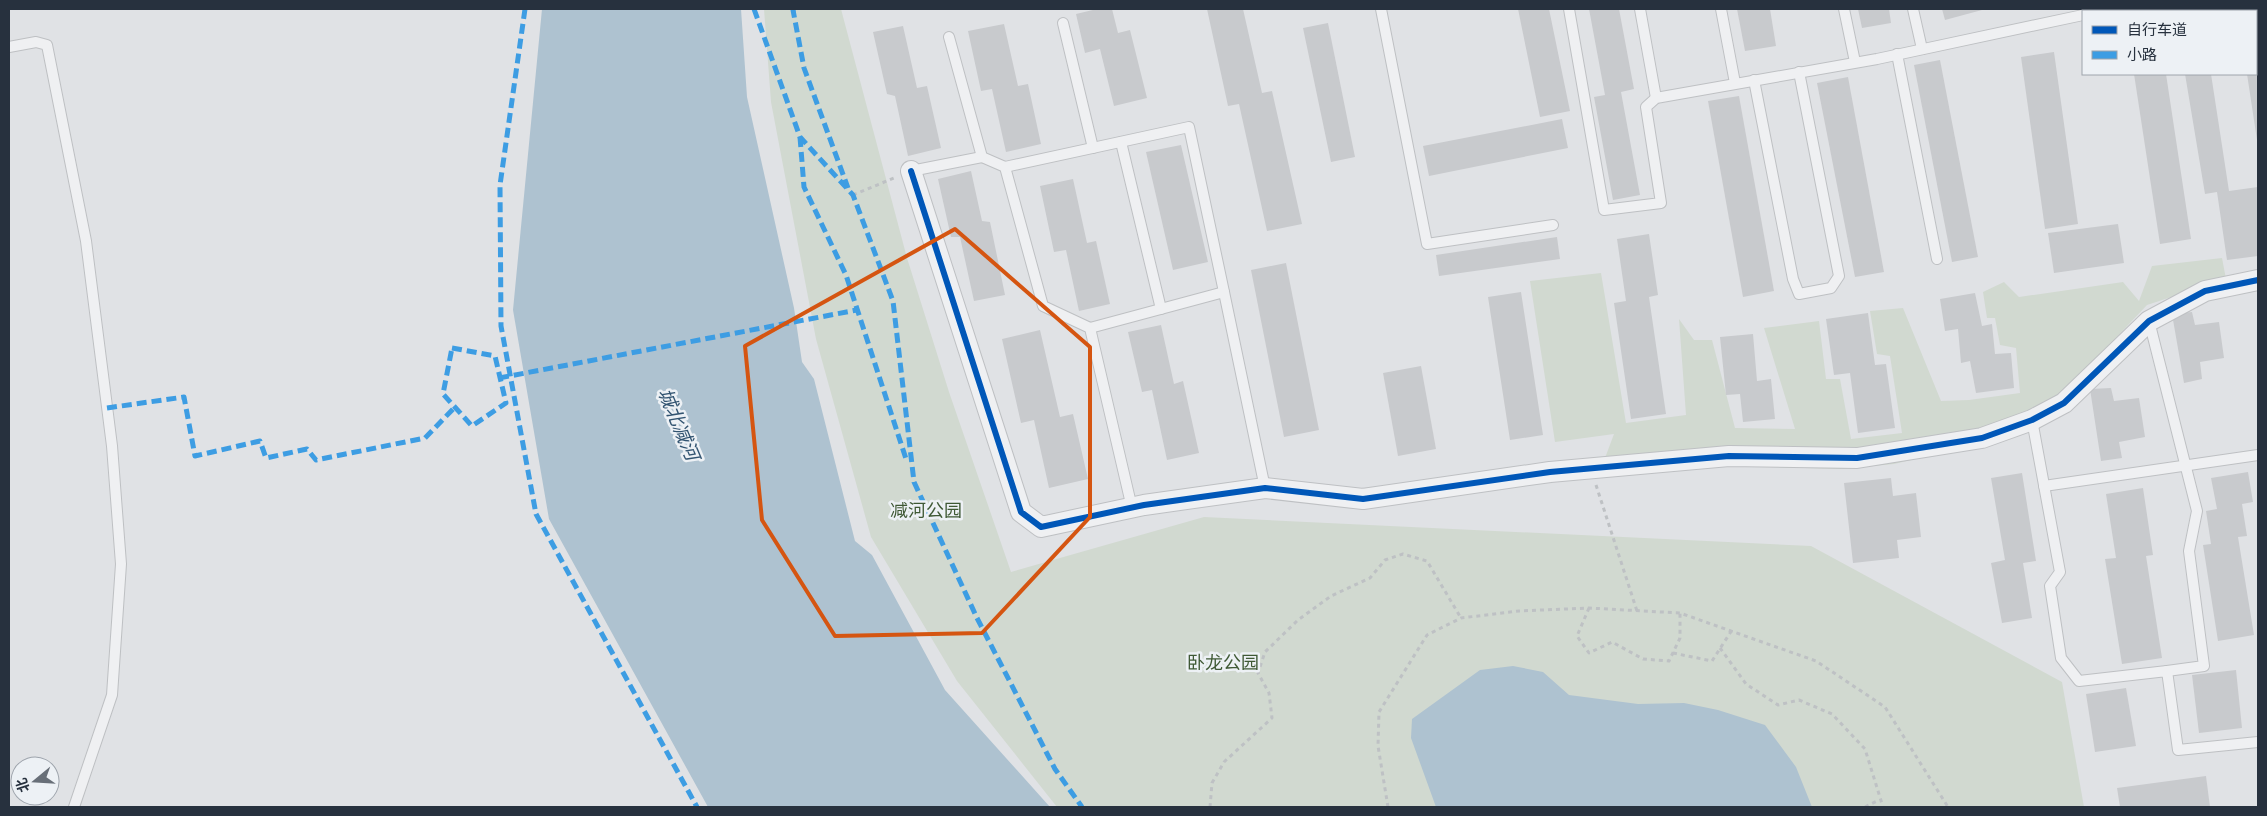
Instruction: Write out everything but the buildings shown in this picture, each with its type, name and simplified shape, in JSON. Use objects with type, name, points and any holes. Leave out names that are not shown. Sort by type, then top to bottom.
[{"type":"street","points":[[911,171],[1021,512],[1040,527],[1132,508],[1265,488],[1363,499],[1550,472],[1729,456],[1857,458],[1982,438],[2032,420],[2064,404],[2149,321],[2205,291],[2258,280]]},
{"type":"lane","points":[[1381,9],[1427,244],[1553,225]]},
{"type":"lane","points":[[1569,9],[1604,210],[1661,203],[1646,107],[1656,98],[1897,54],[2082,15]]},
{"type":"lane","points":[[1640,9],[1656,98]]},
{"type":"lane","points":[[1722,9],[1735,83]]},
{"type":"lane","points":[[1844,9],[1855,62]]},
{"type":"lane","points":[[1914,9],[1922,49]]},
{"type":"lane","points":[[1063,23],[1094,148]]},
{"type":"lane","points":[[949,37],[982,157]]},
{"type":"lane","points":[[9,47],[36,42],[47,44],[86,241],[113,456],[121,564],[112,695],[74,807]]},
{"type":"lane","points":[[1897,54],[1936,259]]},
{"type":"lane","points":[[1754,80],[1793,279],[1799,294],[1807,293],[1831,288],[1839,276],[1799,72]]},
{"type":"lane","points":[[911,171],[982,157],[1005,168],[1189,127],[1265,488]]},
{"type":"lane","points":[[1121,142],[1161,309]]},
{"type":"lane","points":[[1005,168],[1043,306],[1090,328],[1224,292]]},
{"type":"lane","points":[[2032,420],[2060,572],[2050,586],[2061,658],[2079,681],[2204,666],[2189,551],[2197,511],[2149,321]]},
{"type":"lane","points":[[1090,328],[1132,508]]},
{"type":"lane","points":[[2044,486],[2258,455]]},
{"type":"lane","points":[[2167,671],[2178,750],[2258,742]]},
{"type":"path","points":[[853,195],[911,171]]},
{"type":"path","points":[[1595,468],[1596,487],[1637,610]]},
{"type":"path","points":[[1210,807],[1212,783],[1224,762],[1272,718],[1269,694],[1258,673],[1266,652],[1298,620],[1331,596],[1370,578],[1385,560],[1403,554],[1427,562],[1461,618]]},
{"type":"path","points":[[1590,608],[1577,636],[1589,652],[1612,642],[1643,659],[1669,661],[1680,638],[1680,613]]},
{"type":"path","points":[[1388,807],[1378,746],[1379,712],[1427,634],[1461,618],[1519,611],[1590,608],[1680,613],[1816,661],[1885,708],[1948,807]]},
{"type":"path","points":[[1673,653],[1712,661],[1732,630]]},
{"type":"path","points":[[1720,648],[1746,684],[1778,705],[1799,700],[1832,714],[1864,749],[1877,782],[1879,800],[1883,807]]},
{"type":"path","points":[[1865,807],[1879,800]]},
{"type":"highlighted area","points":[[955,229],[1090,347],[1090,517],[982,633],[835,636],[762,520],[745,346]]},
{"type":"green space","name":"卧龙公园","points":[[764,9],[841,9],[907,258],[949,392],[1011,572],[1204,517],[1811,546],[2062,682],[2084,807],[1057,807],[957,681],[871,537],[816,339],[771,102]]},
{"type":"green space","points":[[2222,258],[2226,279],[2147,305],[2062,395],[1962,448],[1894,464],[1842,469],[1703,465],[1599,474],[1614,434],[1555,442],[1530,281],[1601,273],[1626,423],[1686,415],[1679,319],[1694,340],[1712,340],[1735,428],[1795,429],[1764,328],[1819,321],[1826,379],[1840,379],[1851,439],[1902,433],[1890,356],[1877,354],[1870,311],[1903,308],[1941,401],[1969,400],[2020,393],[2016,348],[2000,345],[1995,318],[1987,318],[1983,292],[2004,282],[2019,297],[2123,282],[2139,301],[2152,266]]},
{"type":"water","name":"城北减河","points":[[542,9],[741,9],[747,97],[794,308],[802,362],[814,379],[855,541],[872,555],[945,690],[1050,807],[708,807],[549,519],[513,310]]},
{"type":"water","points":[[1513,666],[1543,672],[1569,695],[1638,704],[1684,703],[1718,710],[1765,725],[1796,767],[1812,807],[1436,807],[1411,738],[1412,719],[1480,670]]},
{"type":"marked path","points":[[525,9],[500,185],[501,326],[536,514],[697,807]]},
{"type":"marked path","points":[[754,9],[800,137],[853,195],[893,301],[914,482],[977,618],[1055,769],[1082,807]]},
{"type":"marked path","points":[[795,9],[793,10],[804,68],[848,188]]},
{"type":"marked path","points":[[800,137],[804,187],[846,275],[907,462]]},
{"type":"marked path","points":[[499,378],[857,310]]},
{"type":"marked path","points":[[452,348],[495,356],[506,403],[472,426],[443,394],[452,348]]},
{"type":"marked path","points":[[107,408],[184,397],[195,456],[260,441],[266,458],[307,449],[316,460],[425,438],[455,407]]},
{"type":"cycle path","points":[[911,171],[1021,512],[1041,527],[1144,505],[1265,488],[1363,499],[1550,472],[1729,456],[1857,458],[1982,438],[2032,420],[2064,403],[2149,321],[2205,291],[2258,280]]},
{"type":"park label","name":"减河公园","points":[[926,511]]}]
